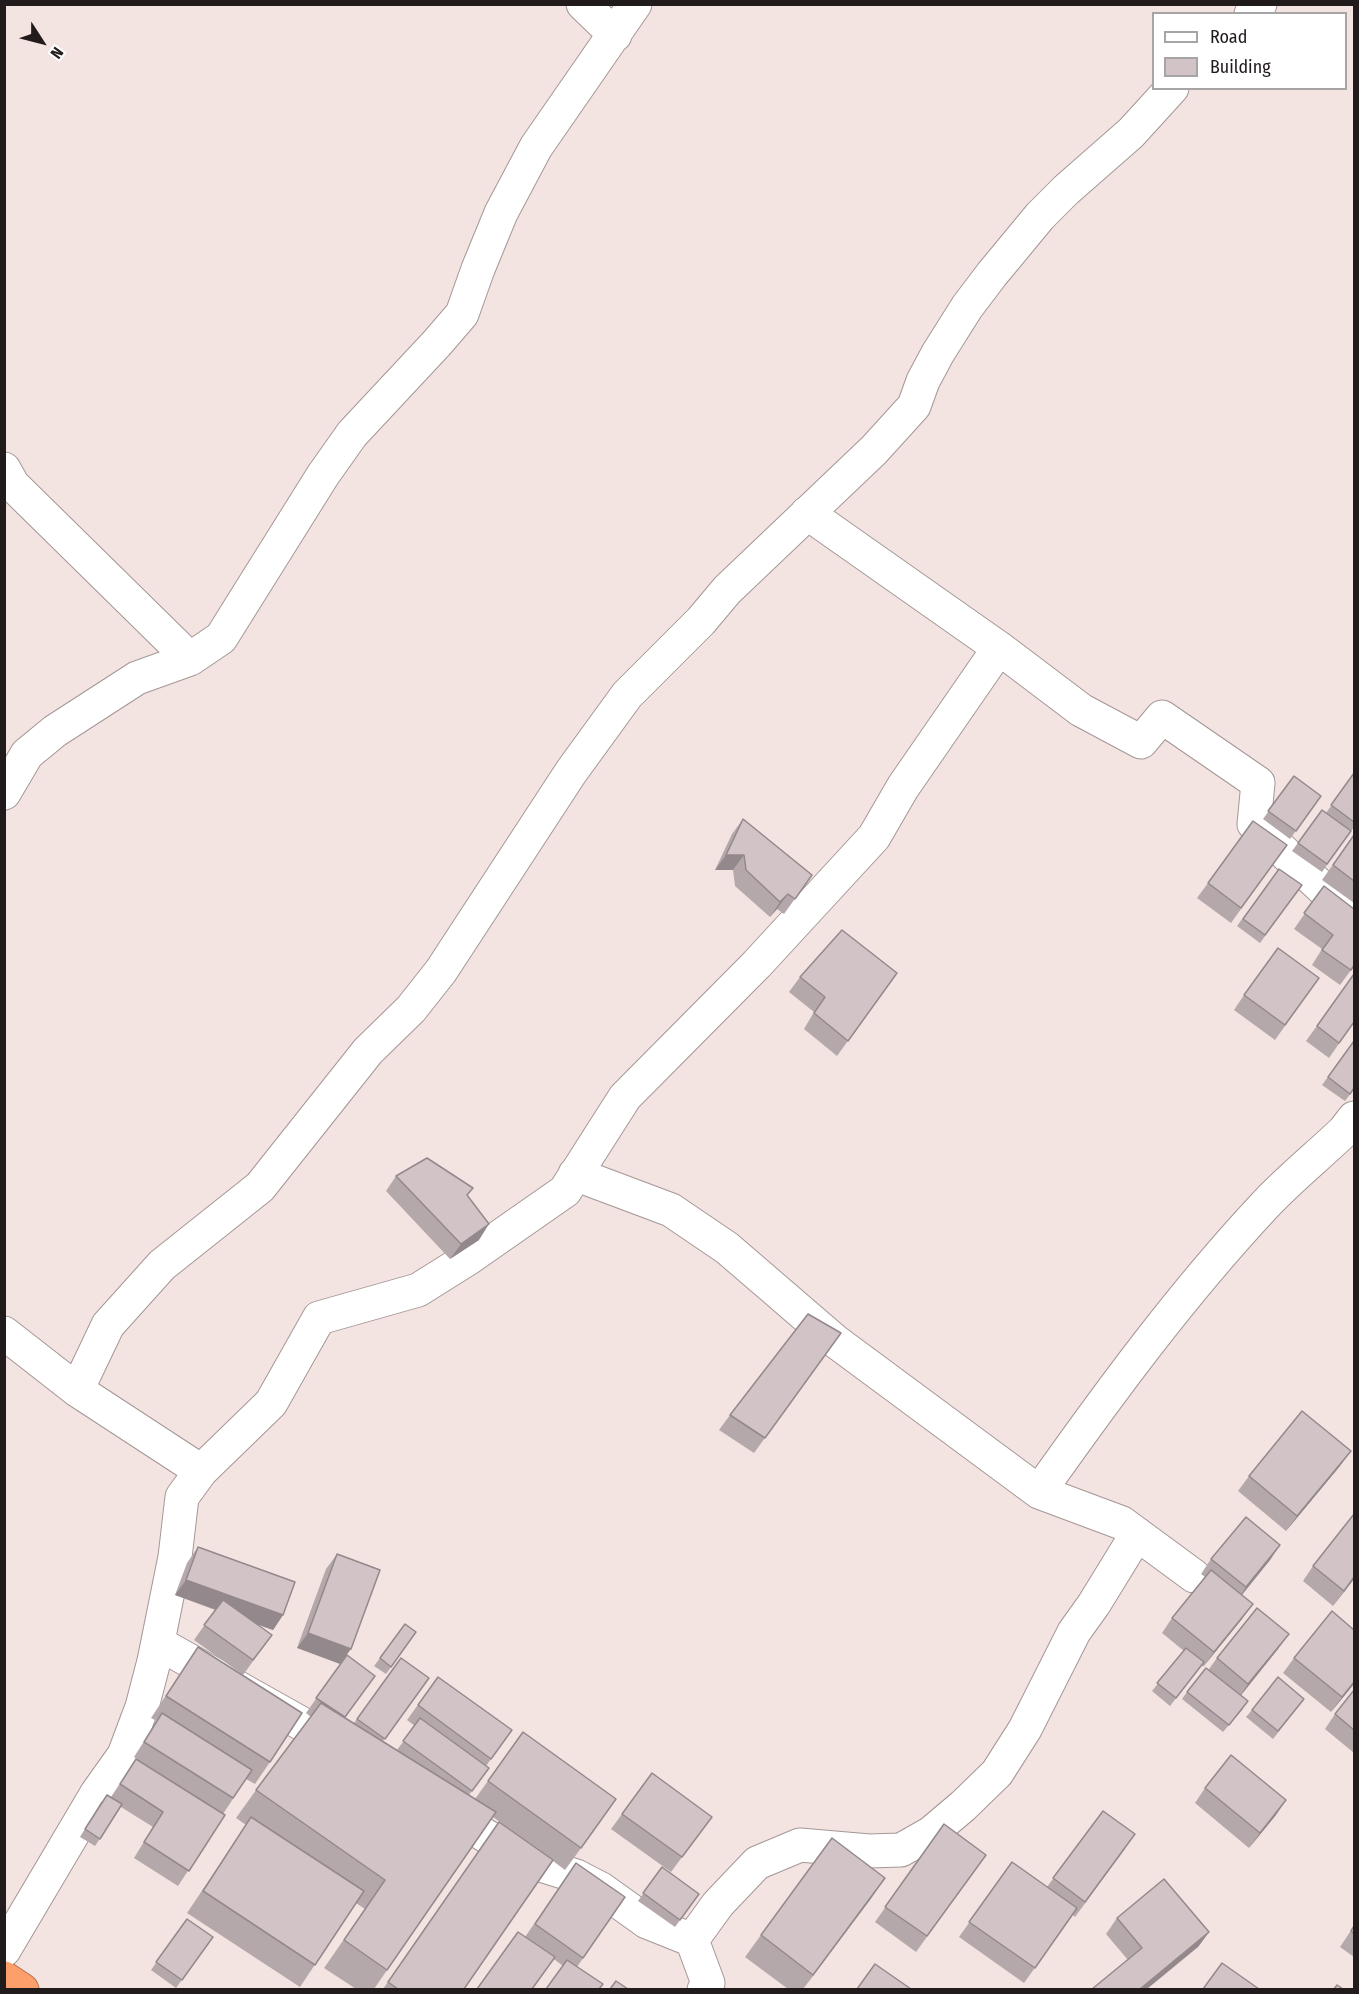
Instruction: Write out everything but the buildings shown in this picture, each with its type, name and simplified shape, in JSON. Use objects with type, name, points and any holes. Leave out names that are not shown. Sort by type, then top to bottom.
[{"type":"highway","points":[[4,1978],[22,1989]]},
{"type":"street","points":[[583,4],[615,35]]},
{"type":"street","points":[[4,793],[27,754],[54,731],[137,678],[190,659],[221,638],[323,475],[352,434],[437,344],[462,314],[501,213],[536,147],[635,4]]},
{"type":"street","points":[[77,1390],[108,1325],[162,1264],[260,1187],[368,1051],[417,1001],[441,971],[572,772],[627,695],[701,621],[727,590],[874,450],[914,406],[923,381],[967,307],[1040,216],[1066,190],[1131,134],[1170,90]]},
{"type":"street","points":[[4,469],[19,492],[190,659]]},
{"type":"street","points":[[807,513],[999,648],[1081,710],[1141,742],[1162,717],[1258,783],[1254,824],[1354,918]]},
{"type":"street","points":[[4,1950],[97,1793],[124,1755],[142,1707],[158,1643],[175,1557],[182,1497],[201,1471],[271,1403],[318,1318],[418,1290],[469,1258],[565,1191],[625,1097],[757,964],[874,837],[903,787],[999,648]]},
{"type":"street","points":[[1039,1492],[1126,1370],[1219,1255],[1266,1203],[1344,1131],[1354,1118]]},
{"type":"street","points":[[575,1174],[671,1210],[727,1248],[835,1341],[1039,1492],[1122,1523],[1194,1576]]},
{"type":"street","points":[[4,1333],[77,1390],[201,1471]]},
{"type":"street","points":[[692,1940],[718,1904],[757,1863],[800,1845],[869,1851],[901,1850],[931,1833],[963,1806],[997,1773],[1025,1729],[1074,1632],[1137,1534]]},
{"type":"street","points":[[158,1643],[367,1761]]},
{"type":"street","points":[[422,1796],[525,1860],[576,1876],[601,1889],[647,1922],[692,1940],[708,1983],[704,1989]]}]
